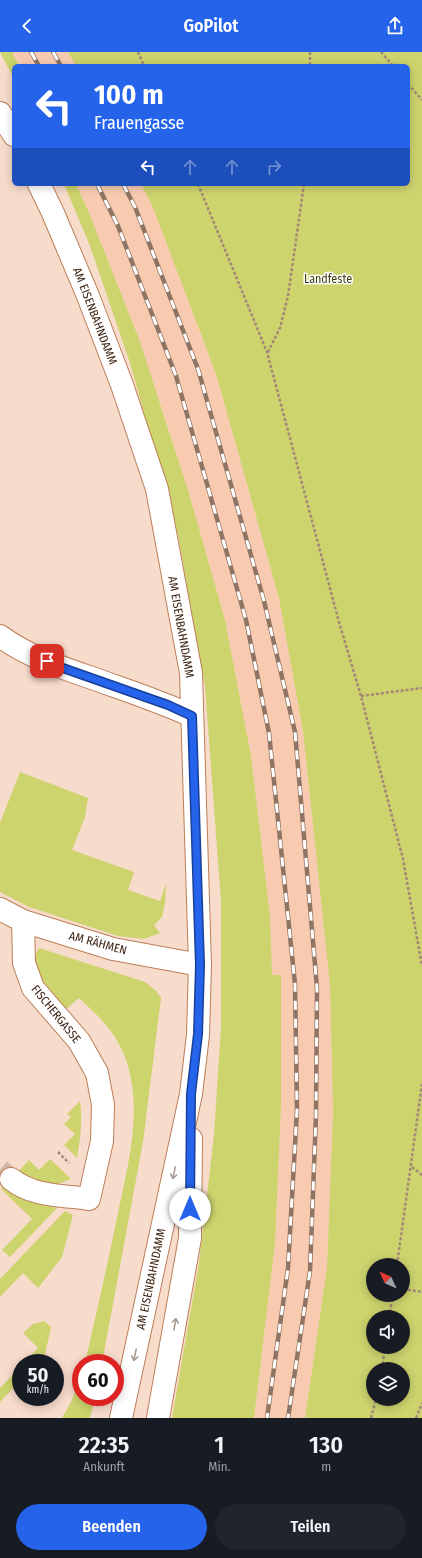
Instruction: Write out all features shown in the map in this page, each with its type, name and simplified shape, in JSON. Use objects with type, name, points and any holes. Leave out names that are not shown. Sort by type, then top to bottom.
[{"type":"main road","points":[[0,113],[12,132]]},
{"type":"main road","name":"AM EISENBAHNDAMM","points":[[40,186],[91,303],[122,385],[156,490],[191,673],[200,965],[198,1034],[191,1094],[121,1418]]},
{"type":"main road","points":[[0,636],[11,644],[60,667],[168,705],[192,716]]},
{"type":"main road","name":"AM RÄHMEN","points":[[0,909],[23,921],[113,949],[200,965]]},
{"type":"main road","name":"FISCHERGASSE","points":[[11,1179],[20,1187],[34,1192],[90,1199],[102,1141],[103,1105],[97,1073],[80,1041],[33,988],[24,963],[23,921]]},
{"type":"main road","name":"AM EISENBAHNDAMM","points":[[158,1418],[190,1238],[191,1094]]},
{"type":"path","points":[[138,52],[143,64]]},
{"type":"path","points":[[310,52],[310,64]]},
{"type":"path","points":[[381,52],[391,64]]},
{"type":"path","points":[[410,86],[422,100]]},
{"type":"path","points":[[199,186],[267,352],[403,859],[422,966]]},
{"type":"path","points":[[267,352],[280,328],[288,296],[304,186]]},
{"type":"path","points":[[360,696],[422,688]]},
{"type":"path","points":[[398,1258],[422,1084]]},
{"type":"path","points":[[411,1167],[422,1175]]},
{"type":"path","points":[[410,1290],[422,1292]]},
{"type":"path","points":[[416,1418],[422,1403]]},
{"type":"path","points":[[372,1418],[375,1406]]},
{"type":"shaded area","points":[[12,52],[68,52],[75,64],[18,64]]},
{"type":"shaded area","points":[[77,186],[142,186],[152,204],[216,374],[279,598],[303,731],[330,985],[333,1112],[327,1268],[305,1418],[254,1418],[275,1244],[281,1107],[281,976],[272,976],[270,916],[251,756],[225,620],[188,490],[139,339]]},
{"type":"green space","points":[[0,52],[12,52],[18,64],[12,64],[12,75]]},
{"type":"green space","name":"Landfeste","points":[[68,52],[422,52],[422,1418],[305,1418],[327,1268],[333,1112],[330,985],[303,731],[279,598],[216,374],[152,205],[142,186],[410,186],[410,64],[75,64]]},
{"type":"green space","points":[[65,186],[77,186],[139,339],[188,490],[225,620],[251,756],[270,916],[272,975],[281,975],[281,1107],[275,1244],[254,1418],[172,1418],[199,1263],[214,1135],[221,1028],[221,901],[205,687],[178,535],[130,363],[90,246]]},
{"type":"green space","points":[[20,772],[88,798],[85,817],[72,850],[134,872],[128,890],[160,901],[166,884],[165,903],[162,917],[154,925],[160,933],[144,939],[118,936],[29,907],[0,892],[0,823]]},
{"type":"green space","points":[[39,948],[145,982],[156,991],[161,998],[143,1142],[104,1354],[87,1354],[130,1154],[134,1109],[132,1088],[128,1066],[120,1046],[107,1026],[79,998],[65,1010],[46,986],[36,966],[34,958]]},
{"type":"green space","points":[[80,1101],[81,1123],[77,1158],[64,1145],[75,1134],[64,1124],[71,1117],[67,1114]]},
{"type":"green space","points":[[50,1159],[71,1179],[53,1186],[17,1173],[29,1160],[39,1170]]},
{"type":"green space","points":[[6,1184],[19,1196],[40,1204],[57,1208],[10,1257],[2,1250],[32,1219],[1,1189]]},
{"type":"green space","points":[[65,1211],[73,1215],[62,1257],[38,1288],[23,1273],[0,1297],[0,1279]]},
{"type":"green space","points":[[44,1321],[51,1327],[45,1354],[32,1354],[38,1348],[23,1333],[33,1324]]},
{"type":"green space","points":[[12,1375],[12,1389],[0,1402],[0,1388]]},
{"type":"green space","points":[[72,1400],[72,1406],[93,1406],[90,1418],[62,1418]]},
{"type":"tunnel","points":[[0,1170],[11,1179]]},
{"type":"railway","points":[[31,52],[38,64]]},
{"type":"railway","points":[[53,52],[60,64]]},
{"type":"railway","points":[[98,186],[118,226],[176,376],[246,620],[269,733],[295,984],[297,1110],[288,1268],[267,1418]]},
{"type":"railway","points":[[124,186],[135,207],[198,369],[264,601],[295,732],[317,988],[316,1115],[310,1271],[288,1418]]},
{"type":"route","points":[[47,661],[168,705],[192,716],[200,965],[198,1034],[191,1094],[190,1209]]}]
